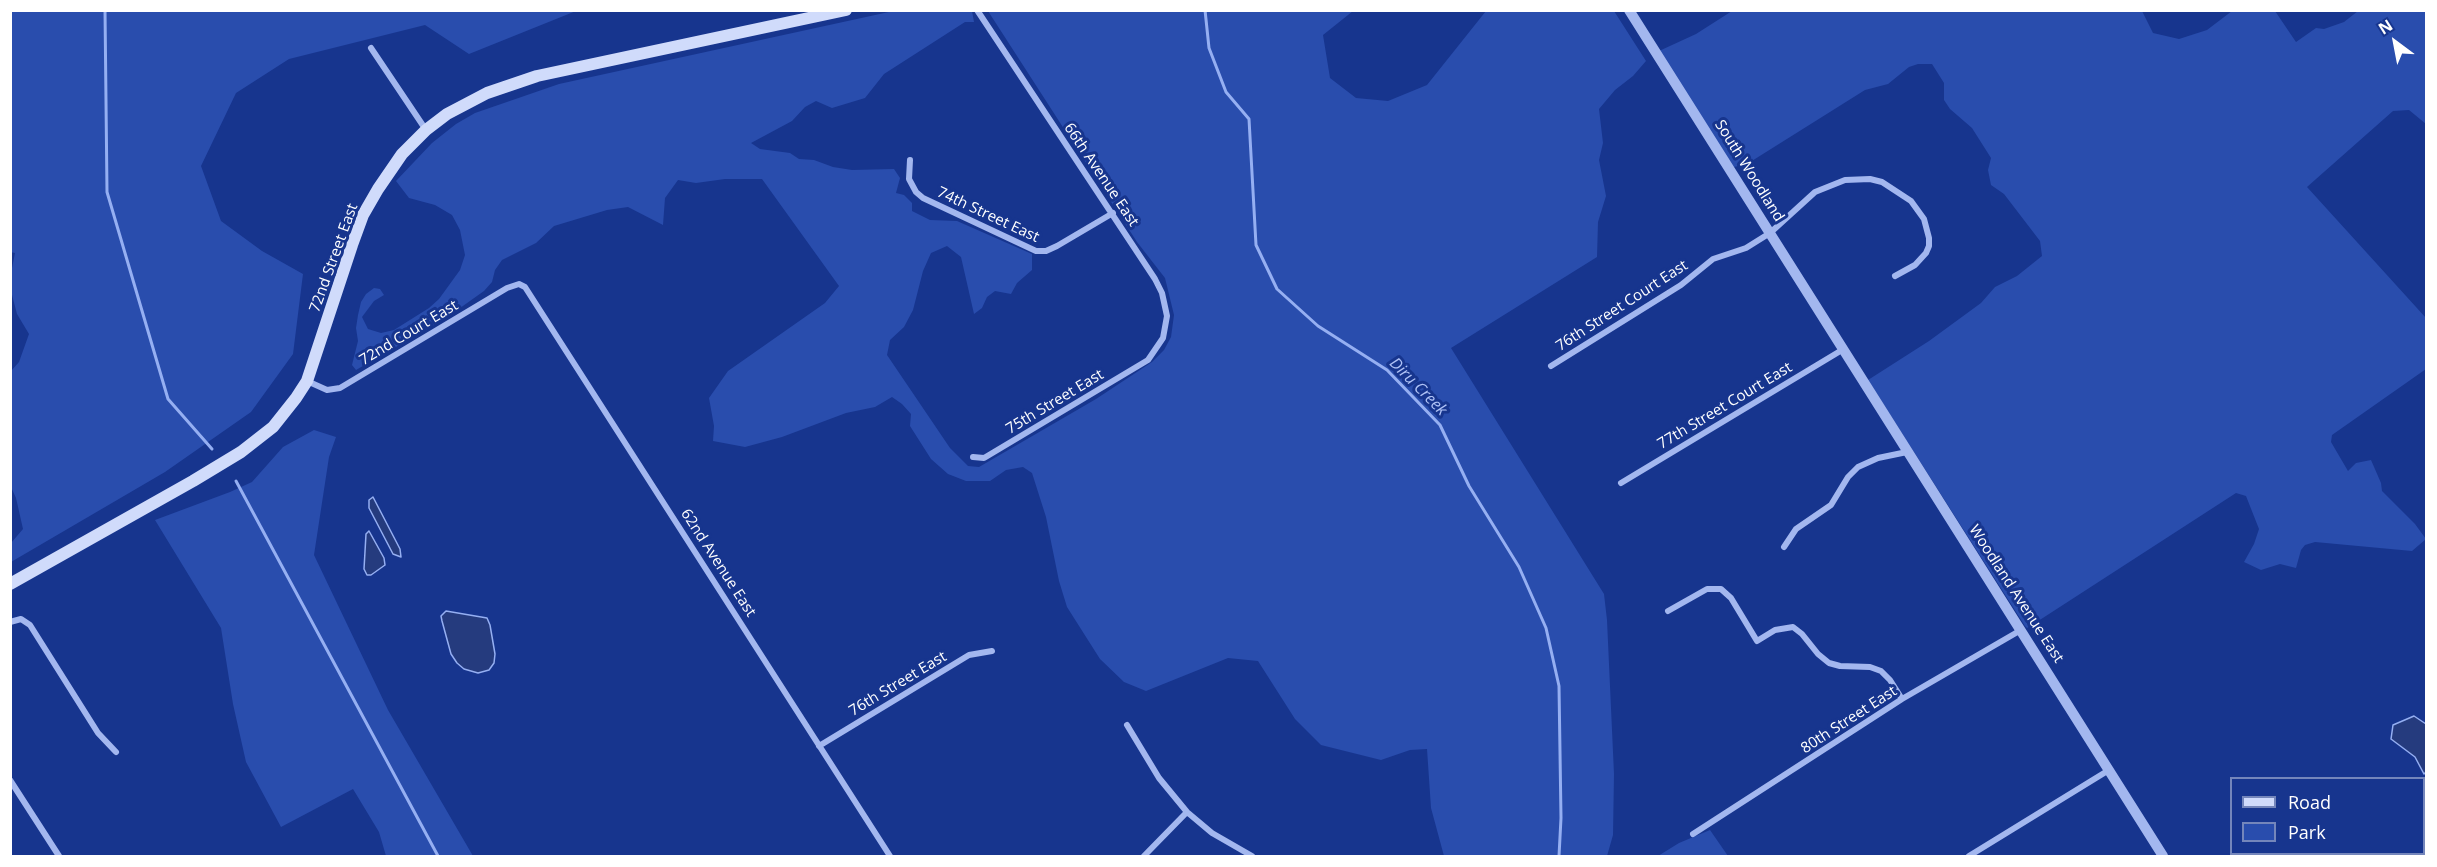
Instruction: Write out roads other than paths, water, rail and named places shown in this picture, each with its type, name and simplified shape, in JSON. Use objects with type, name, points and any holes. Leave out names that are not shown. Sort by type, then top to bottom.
[{"type":"main road","name":"72nd Street East","points":[[10,584],[193,481],[249,446],[284,415],[307,381],[363,215],[389,171],[426,130],[447,114],[471,100],[517,82],[846,10]]},
{"type":"street","name":"66th Avenue East","points":[[977,10],[1155,279],[1165,302],[1167,316],[1165,333],[1158,348],[1148,360]]},
{"type":"street","name":"South Woodland","points":[[1629,10],[1842,350]]},
{"type":"street","points":[[371,48],[426,130]]},
{"type":"street","name":"74th Street East","points":[[910,160],[909,179],[916,192],[923,198],[1036,251],[1046,251],[1057,246],[1113,213]]},
{"type":"street","name":"76th Street Court East","points":[[1551,366],[1681,285],[1713,259],[1746,248],[1770,233],[1805,200],[1824,187],[1845,180],[1859,178],[1882,183],[1911,201],[1924,219],[1929,246],[1922,259],[1905,272],[1895,276]]},
{"type":"street","name":"72nd Court East","points":[[307,381],[327,390],[340,388],[507,288],[516,284],[522,285]]},
{"type":"street","name":"62nd Avenue East","points":[[522,285],[535,299],[890,856]]},
{"type":"street","name":"Woodland Avenue East","points":[[1842,350],[2163,856]]},
{"type":"street","name":"77th Street Court East","points":[[1621,483],[1842,350]]},
{"type":"street","name":"75th Street East","points":[[973,458],[984,458],[1148,360]]},
{"type":"street","points":[[1784,547],[1796,529],[1831,506],[1848,477],[1858,467],[1878,458],[1907,452]]},
{"type":"street","points":[[1668,611],[1707,589],[1721,589],[1731,598],[1757,640],[1775,630],[1793,627],[1829,663],[1873,668],[1883,672],[1902,699]]},
{"type":"street","points":[[10,622],[17,619],[23,620],[32,628],[98,733],[116,752]]},
{"type":"street","name":"80th Street East","points":[[1693,834],[1902,699],[2021,630]]},
{"type":"street","name":"76th Street East","points":[[819,746],[969,655],[992,651]]},
{"type":"street","points":[[1127,725],[1159,778],[1187,812],[1212,833],[1252,856]]},
{"type":"street","points":[[1969,856],[2109,770]]},
{"type":"street","points":[[10,780],[59,856]]},
{"type":"street","points":[[1144,856],[1187,812]]},
{"type":"waterway","points":[[105,10],[107,192],[168,399],[212,449]]},
{"type":"waterway","name":"Diru Creek","points":[[1205,10],[1209,48],[1226,92],[1249,119],[1256,245],[1277,289],[1318,326],[1387,370],[1440,425],[1469,486],[1519,567],[1546,628],[1559,686],[1561,818],[1559,856]]},
{"type":"waterway","points":[[236,481],[438,856]]}]
